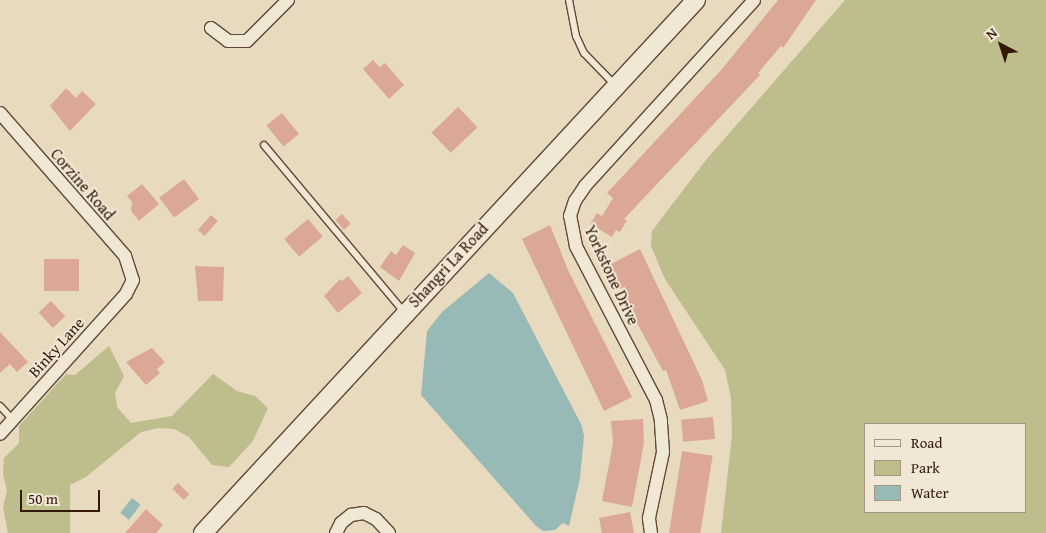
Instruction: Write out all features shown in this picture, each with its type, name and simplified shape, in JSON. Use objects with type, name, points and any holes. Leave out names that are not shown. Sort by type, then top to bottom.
[{"type":"street","points":[[210,28],[228,41],[247,41],[288,0]]},
{"type":"street","name":"Shangri La Road","points":[[203,533],[405,312],[696,0]]},
{"type":"street","name":"Yorkstone Drive","points":[[650,533],[649,518],[663,452],[661,420],[656,400],[576,246],[570,216],[575,201],[585,186],[754,0]]},
{"type":"street","name":"Corzine Road","points":[[0,113],[125,256],[133,280]]},
{"type":"street","name":"Binky Lane","points":[[0,434],[126,294],[133,280]]},
{"type":"street","points":[[336,533],[341,522],[351,514],[364,513],[376,518],[389,533]]},
{"type":"lane","points":[[569,0],[576,36],[584,53],[616,86]]},
{"type":"lane","points":[[264,145],[405,312]]},
{"type":"lane","points":[[0,406],[13,420]]},
{"type":"green space","points":[[845,0],[1046,0],[1046,533],[721,533],[732,435],[731,398],[725,370],[665,279],[651,246],[652,231],[706,160]]},
{"type":"green space","points":[[109,346],[124,376],[115,393],[117,407],[131,423],[172,416],[213,374],[237,391],[255,396],[268,408],[253,441],[229,467],[212,465],[189,437],[174,429],[158,428],[141,432],[86,477],[70,485],[70,533],[8,533],[3,507],[7,491],[3,474],[4,458],[19,443],[19,426],[66,374],[75,375]]},
{"type":"water","points":[[489,273],[513,293],[582,426],[584,436],[580,478],[569,526],[563,523],[555,530],[543,531],[536,526],[421,395],[427,331],[442,312]]},
{"type":"water","points":[[132,498],[141,505],[129,520],[120,513]]},
{"type":"building","points":[[778,0],[816,0],[783,48],[781,46],[758,73],[760,75],[624,219],[627,220],[620,232],[616,230],[612,237],[590,224],[597,213],[602,216],[613,198],[607,193],[722,69]]},
{"type":"building","points":[[373,60],[380,67],[385,63],[404,85],[389,99],[363,69]]},
{"type":"building","points":[[66,88],[76,98],[82,91],[96,104],[70,131],[50,106]]},
{"type":"building","points":[[458,107],[477,127],[451,153],[431,133]]},
{"type":"building","points":[[282,113],[299,134],[283,147],[266,126]]},
{"type":"building","points":[[184,179],[199,199],[174,218],[159,198]]},
{"type":"building","points":[[142,184],[159,204],[139,221],[131,211],[132,202],[127,196]]},
{"type":"building","points":[[342,214],[351,224],[344,230],[335,220]]},
{"type":"building","points":[[211,215],[218,221],[205,236],[198,230]]},
{"type":"building","points":[[308,219],[323,237],[299,257],[284,239]]},
{"type":"building","points":[[550,225],[569,272],[632,397],[604,411],[522,239]]},
{"type":"building","points":[[403,245],[415,253],[399,281],[380,267],[391,251],[396,255]]},
{"type":"building","points":[[640,249],[702,380],[708,401],[680,410],[666,370],[663,371],[638,325],[609,265]]},
{"type":"building","points":[[44,259],[79,259],[79,291],[44,291]]},
{"type":"building","points":[[195,266],[224,267],[223,301],[198,301]]},
{"type":"building","points":[[348,276],[362,293],[338,313],[324,296],[340,279],[342,281]]},
{"type":"building","points":[[51,301],[65,316],[53,328],[39,313]]},
{"type":"building","points":[[0,332],[28,362],[17,372],[10,364],[0,373]]},
{"type":"building","points":[[152,348],[165,362],[157,369],[160,373],[146,385],[126,362]]},
{"type":"building","points":[[713,417],[715,439],[683,442],[681,420]]},
{"type":"building","points":[[643,419],[644,443],[632,507],[602,501],[613,443],[611,421]]},
{"type":"building","points":[[682,451],[713,456],[700,533],[669,533]]},
{"type":"building","points":[[178,483],[189,494],[184,500],[172,489]]},
{"type":"building","points":[[146,509],[163,525],[156,533],[125,533]]},
{"type":"building","points":[[630,512],[634,533],[602,533],[599,518]]}]
